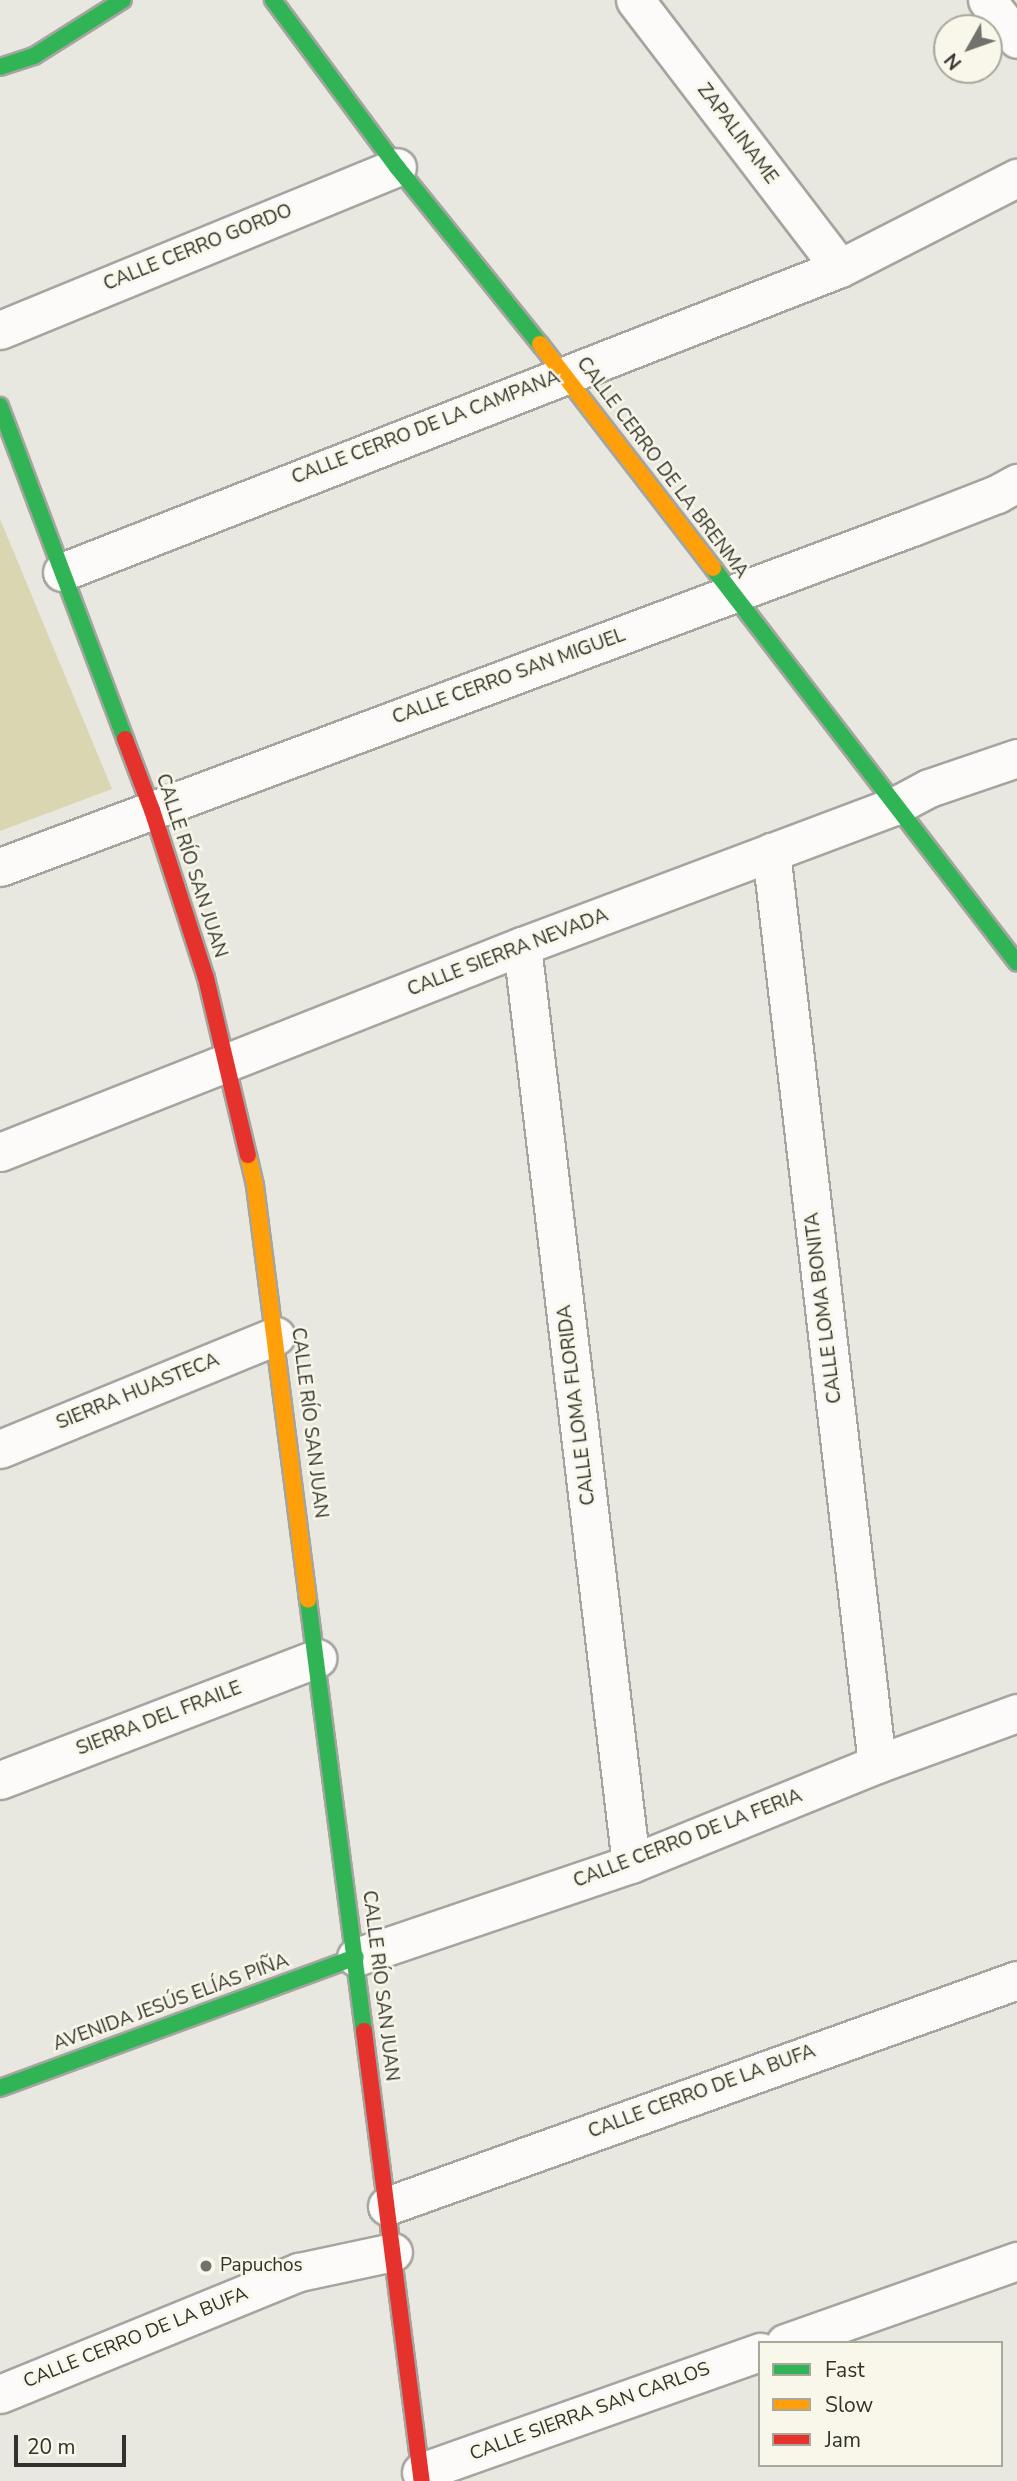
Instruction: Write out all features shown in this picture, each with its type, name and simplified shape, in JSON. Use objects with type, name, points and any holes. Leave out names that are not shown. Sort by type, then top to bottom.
[{"type":"street","points":[[0,67],[34,56],[123,0]]},
{"type":"street","name":"CALLE CERRO DE LA BRENMA","points":[[273,0],[397,167],[564,374],[1017,963]]},
{"type":"street","name":"ZAPALINAME","points":[[635,0],[839,268]]},
{"type":"street","points":[[987,0],[1017,39]]},
{"type":"street","name":"CALLE CERRO GORDO","points":[[0,330],[397,167]]},
{"type":"street","name":"CALLE CERRO DE LA CAMPANA","points":[[62,572],[839,268],[1017,177]]},
{"type":"street","name":"CALLE RÍO SAN JUAN","points":[[0,406],[152,810],[206,978],[255,1186],[422,2476]]},
{"type":"street","name":"CALLE CERRO SAN MIGUEL","points":[[0,867],[997,494],[1017,482]]},
{"type":"street","name":"CALLE SIERRA NEVADA","points":[[0,1152],[522,946],[895,806],[929,788],[1017,758]]},
{"type":"street","name":"CALLE LOMA BONITA","points":[[771,852],[877,1764]]},
{"type":"street","name":"CALLE LOMA FLORIDA","points":[[522,946],[631,1864]]},
{"type":"street","name":"SIERRA HUASTECA","points":[[0,1449],[276,1336]]},
{"type":"street","name":"SIERRA DEL FRAILE","points":[[0,1780],[317,1658]]},
{"type":"street","name":"CALLE CERRO DE LA FERIA","points":[[356,1957],[631,1864],[877,1764],[1017,1713]]},
{"type":"street","name":"AVENIDA JESÚS ELÍAS PIÑA","points":[[0,2088],[356,1957]]},
{"type":"street","name":"CALLE CERRO DE LA BUFA","points":[[387,2206],[1017,1980]]},
{"type":"street","name":"CALLE CERRO DE LA BUFA","points":[[0,2394],[299,2272],[393,2252]]},
{"type":"street","points":[[791,2341],[1017,2261]]},
{"type":"street","name":"CALLE SIERRA SAN CARLOS","points":[[422,2476],[758,2353]]},
{"type":"shaded area","points":[[0,519],[112,789],[0,831]]},
{"type":"traffic: fast","points":[[0,67],[34,56],[123,0]]},
{"type":"traffic: fast","points":[[273,0],[397,167],[540,344]]},
{"type":"traffic: fast","points":[[0,406],[125,739]]},
{"type":"traffic: fast","points":[[713,568],[1017,963]]},
{"type":"traffic: fast","points":[[308,1600],[364,2031]]},
{"type":"traffic: fast","points":[[0,2088],[356,1957]]},
{"type":"traffic: slow","points":[[540,344],[713,568]]},
{"type":"traffic: slow","points":[[248,1155],[255,1186],[308,1600]]},
{"type":"traffic: jam","points":[[125,739],[152,810],[206,978],[248,1155]]},
{"type":"traffic: jam","points":[[364,2031],[422,2481]]},
{"type":"place","name":"Papuchos","points":[[206,2266]]}]
